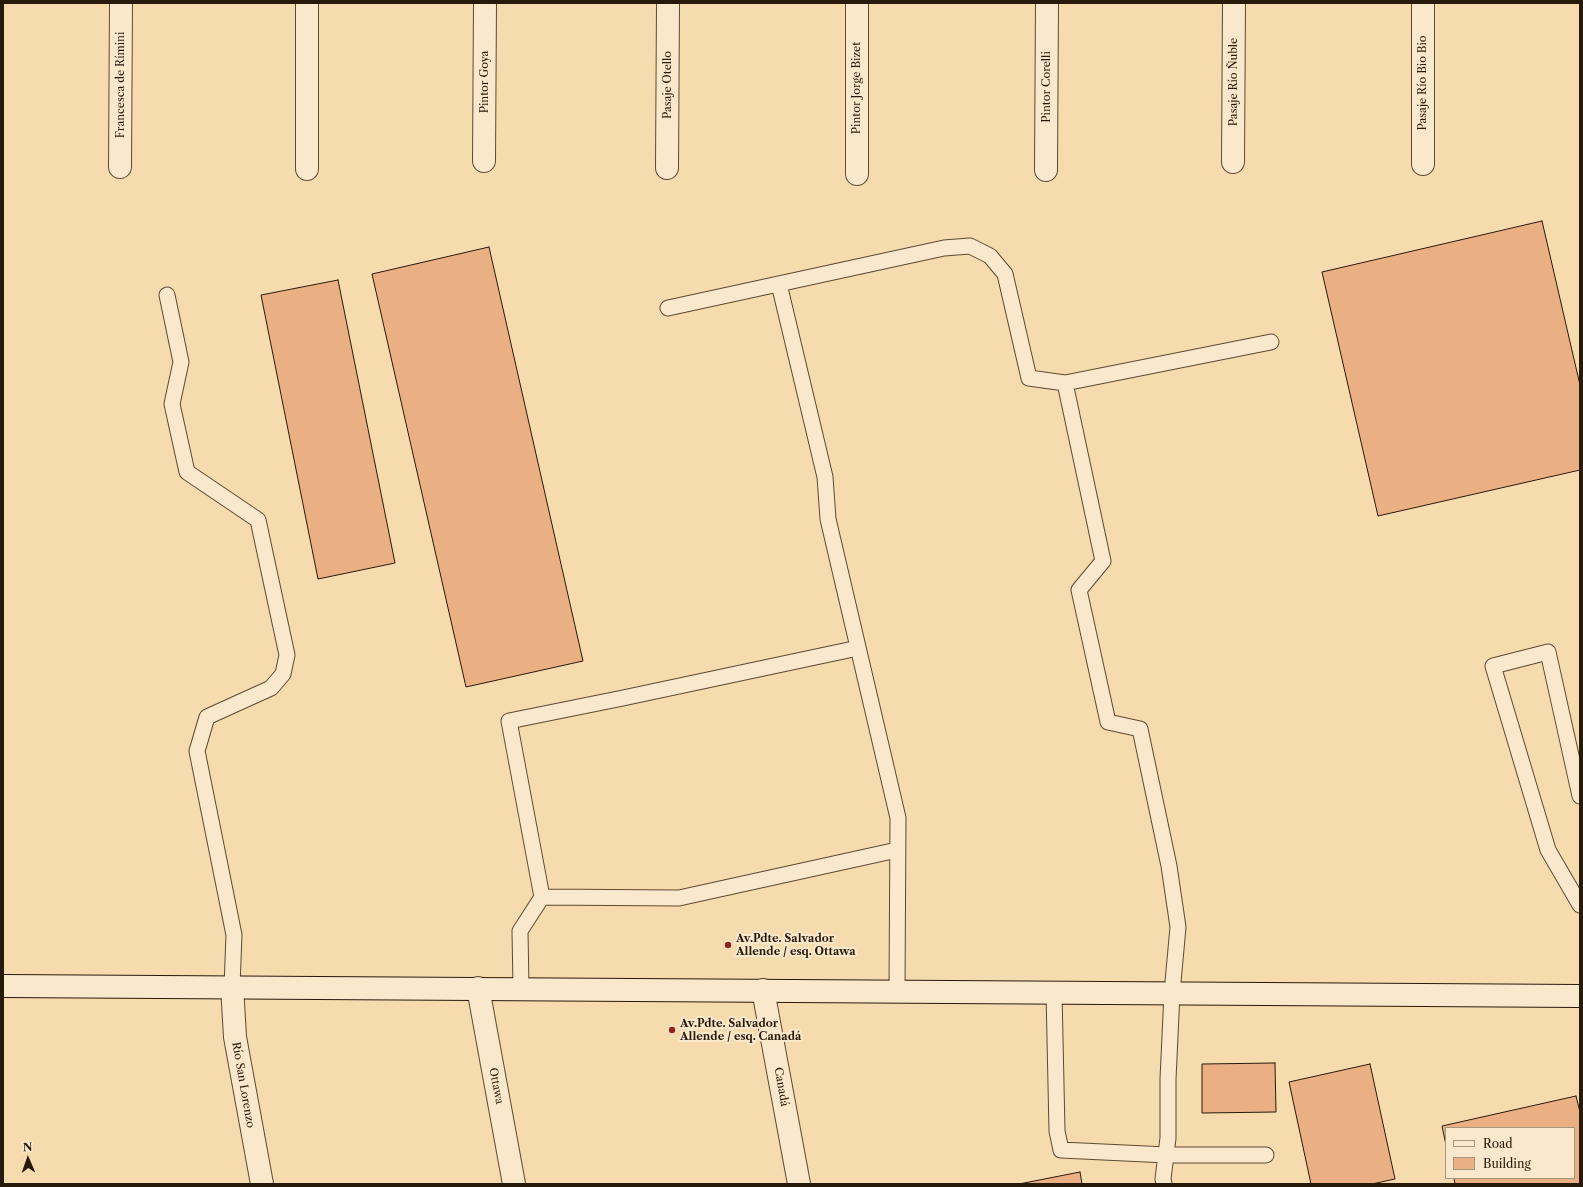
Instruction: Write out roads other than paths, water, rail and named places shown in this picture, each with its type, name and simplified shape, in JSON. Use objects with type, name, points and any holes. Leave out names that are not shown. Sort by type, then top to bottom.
[{"type":"street","name":"Francesca de Rímini","points":[[120,167],[121,3]]},
{"type":"street","points":[[307,3],[307,169]]},
{"type":"street","name":"Pintor Goya","points":[[484,161],[485,3]]},
{"type":"street","name":"Pasaje Otello","points":[[667,168],[668,3]]},
{"type":"street","name":"Pintor Jorge Bizet","points":[[857,3],[857,174]]},
{"type":"street","name":"Pintor Corelli","points":[[1046,170],[1047,3]]},
{"type":"street","name":"Pasaje Río Ñuble","points":[[1233,162],[1234,3]]},
{"type":"street","name":"Pasaje Río Bio Bio","points":[[1423,164],[1424,3]]},
{"type":"street","points":[[3,986],[232,986],[1580,996]]},
{"type":"street","name":"Río San Lorenzo","points":[[232,986],[235,1037],[262,1184]]},
{"type":"street","name":"Ottawa","points":[[478,988],[514,1184]]},
{"type":"street","name":"Canadá","points":[[763,990],[799,1184]]},
{"type":"lane","points":[[668,308],[944,248],[970,246],[990,256],[1005,274],[1029,378],[1065,383],[1271,342]]},
{"type":"lane","points":[[779,284],[824,477],[828,519],[898,818],[897,991]]},
{"type":"lane","points":[[167,295],[182,362],[172,404],[187,472],[258,520],[287,655],[284,674],[272,688],[207,717],[197,751],[234,935],[232,986]]},
{"type":"lane","points":[[1065,383],[1103,561],[1079,590],[1108,722],[1140,728],[1169,866],[1178,927],[1172,993],[1167,1155],[1163,1179],[1164,1184]]},
{"type":"lane","points":[[521,988],[520,931],[542,897],[508,721],[858,648]]},
{"type":"lane","points":[[1580,796],[1548,652],[1493,666],[1548,850],[1580,905]]},
{"type":"lane","points":[[542,897],[679,898],[898,850]]},
{"type":"lane","points":[[1054,992],[1057,1131],[1061,1150],[1167,1155],[1266,1155]]},
{"type":"place","name":"Av.Pdte. Salvador Allende / esq. Ottawa","points":[[728,945]]},
{"type":"place","name":"Av.Pdte. Salvador Allende / esq. Canadá","points":[[672,1030]]}]
